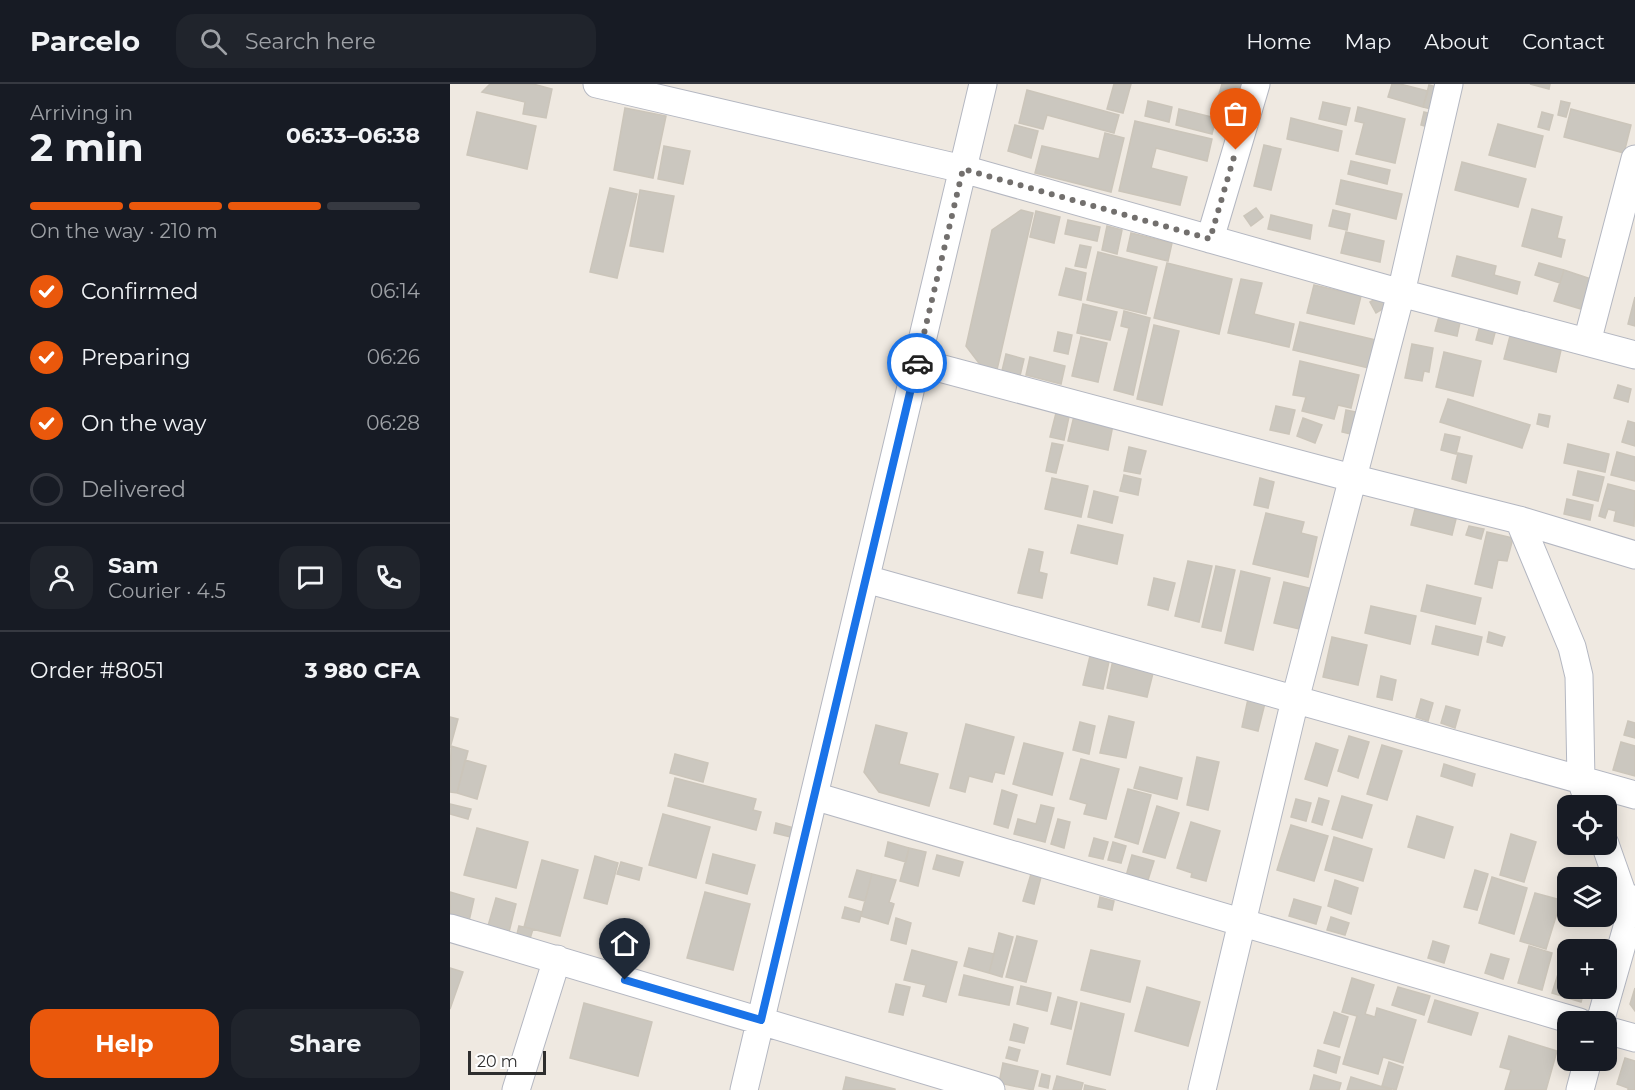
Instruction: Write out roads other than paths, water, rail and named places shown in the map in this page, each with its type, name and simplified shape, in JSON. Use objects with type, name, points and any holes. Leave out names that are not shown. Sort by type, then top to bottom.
[{"type":"street","points":[[597,84],[963,169],[1401,293],[1635,355]]},
{"type":"street","points":[[744,1090],[983,84]]},
{"type":"street","points":[[1210,239],[1256,84]]},
{"type":"street","points":[[1202,1090],[1295,700],[1401,293],[1449,84]]},
{"type":"street","points":[[1587,342],[1635,159]]},
{"type":"street","points":[[917,362],[1519,520],[1635,555]]},
{"type":"street","points":[[1519,520],[1572,647],[1579,676],[1581,780],[1586,795]]},
{"type":"street","points":[[866,579],[1635,795]]},
{"type":"street","points":[[814,796],[1557,1016]]},
{"type":"street","points":[[1603,1011],[1633,907],[1610,855]]},
{"type":"street","points":[[450,928],[991,1090]]},
{"type":"street","points":[[516,1090],[557,959]]},
{"type":"street","points":[[1617,1033],[1635,1038]]},
{"type":"street","points":[[1580,1090],[1585,1071]]}]
